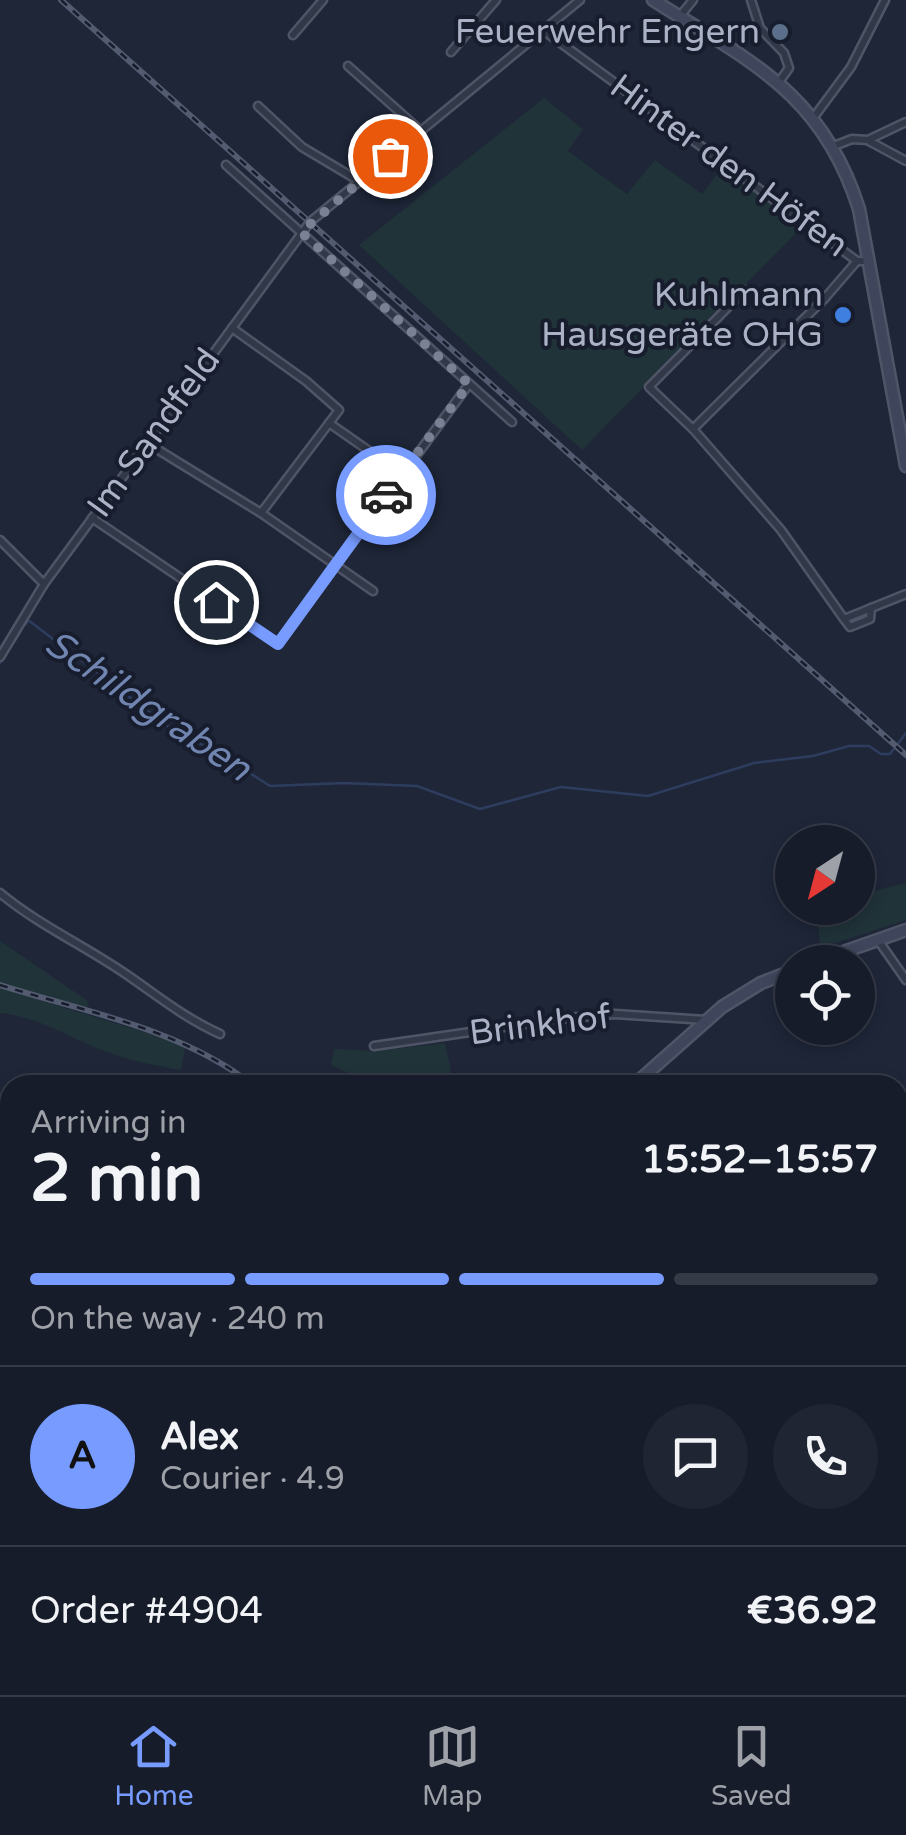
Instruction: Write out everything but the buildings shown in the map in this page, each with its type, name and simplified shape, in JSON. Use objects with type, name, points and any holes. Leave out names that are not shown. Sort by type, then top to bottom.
[{"type":"main road","points":[[653,0],[779,82],[814,117],[834,146],[859,209],[862,261],[906,466]]},
{"type":"main road","points":[[864,945],[906,930]]},
{"type":"main road","points":[[647,1075],[738,996],[775,979]]},
{"type":"street","points":[[293,35],[322,0]]},
{"type":"street","points":[[451,52],[496,0]]},
{"type":"street","name":"Im Sandfeld","points":[[0,657],[44,584],[301,232],[580,0]]},
{"type":"street","points":[[680,17],[694,0]]},
{"type":"street","points":[[751,0],[760,28],[784,53],[789,68],[779,82]]},
{"type":"street","points":[[814,117],[852,67],[884,0]]},
{"type":"street","name":"Hinter den Höfen","points":[[543,30],[862,261]]},
{"type":"street","points":[[348,66],[421,131]]},
{"type":"street","points":[[258,106],[302,147],[359,181]]},
{"type":"street","points":[[868,140],[906,122]]},
{"type":"street","points":[[834,146],[852,139],[868,140],[906,161]]},
{"type":"street","points":[[226,166],[512,422]]},
{"type":"street","points":[[693,429],[862,261]]},
{"type":"street","points":[[745,290],[649,387],[693,429],[781,530],[844,619],[906,594]]},
{"type":"street","points":[[232,328],[339,410],[261,514]]},
{"type":"street","points":[[92,518],[278,644],[469,384]]},
{"type":"street","points":[[329,423],[402,474]]},
{"type":"street","points":[[147,442],[373,591]]},
{"type":"street","points":[[0,540],[44,584]]},
{"type":"street","points":[[0,893],[51,930],[133,979],[175,1012],[220,1034]]},
{"type":"street","points":[[878,940],[906,980]]},
{"type":"street","name":"Brinkhof","points":[[374,1046],[583,1017],[644,1014],[707,1020]]},
{"type":"shaded area","points":[[544,98],[583,129],[568,151],[627,194],[655,160],[702,194],[723,166],[803,226],[582,450],[359,245]]},
{"type":"shaded area","points":[[906,883],[906,920],[820,945],[818,925],[875,925],[875,891]]},
{"type":"shaded area","points":[[0,941],[88,1001],[87,1010],[0,983]]},
{"type":"shaded area","points":[[0,988],[180,1043],[185,1048],[181,1070],[113,1054],[40,1023],[0,1013]]},
{"type":"shaded area","points":[[445,1043],[452,1075],[351,1075],[331,1065],[334,1049],[376,1051]]},
{"type":"waterway","name":"Schildgraben","points":[[26,624],[28,620],[174,731],[215,751],[270,786],[417,786],[480,809],[561,787],[648,796],[754,763],[813,756],[849,746],[869,746],[881,754],[890,754],[906,733]]},
{"type":"waterway","name":"Schildgraben","points":[[0,663],[21,631]]},
{"type":"railway","points":[[61,0],[906,755]]},
{"type":"railway","points":[[0,985],[164,1036],[238,1075]]},
{"type":"way so far","points":[[386,495],[469,384],[301,232],[390,156]]},
{"type":"place","name":"Feuerwehr Engern","points":[[780,32]]},
{"type":"place","name":"Kuhlmann Hausgeräte OHG","points":[[843,315]]},
{"type":"route","points":[[216,602],[278,644],[386,495]]}]
